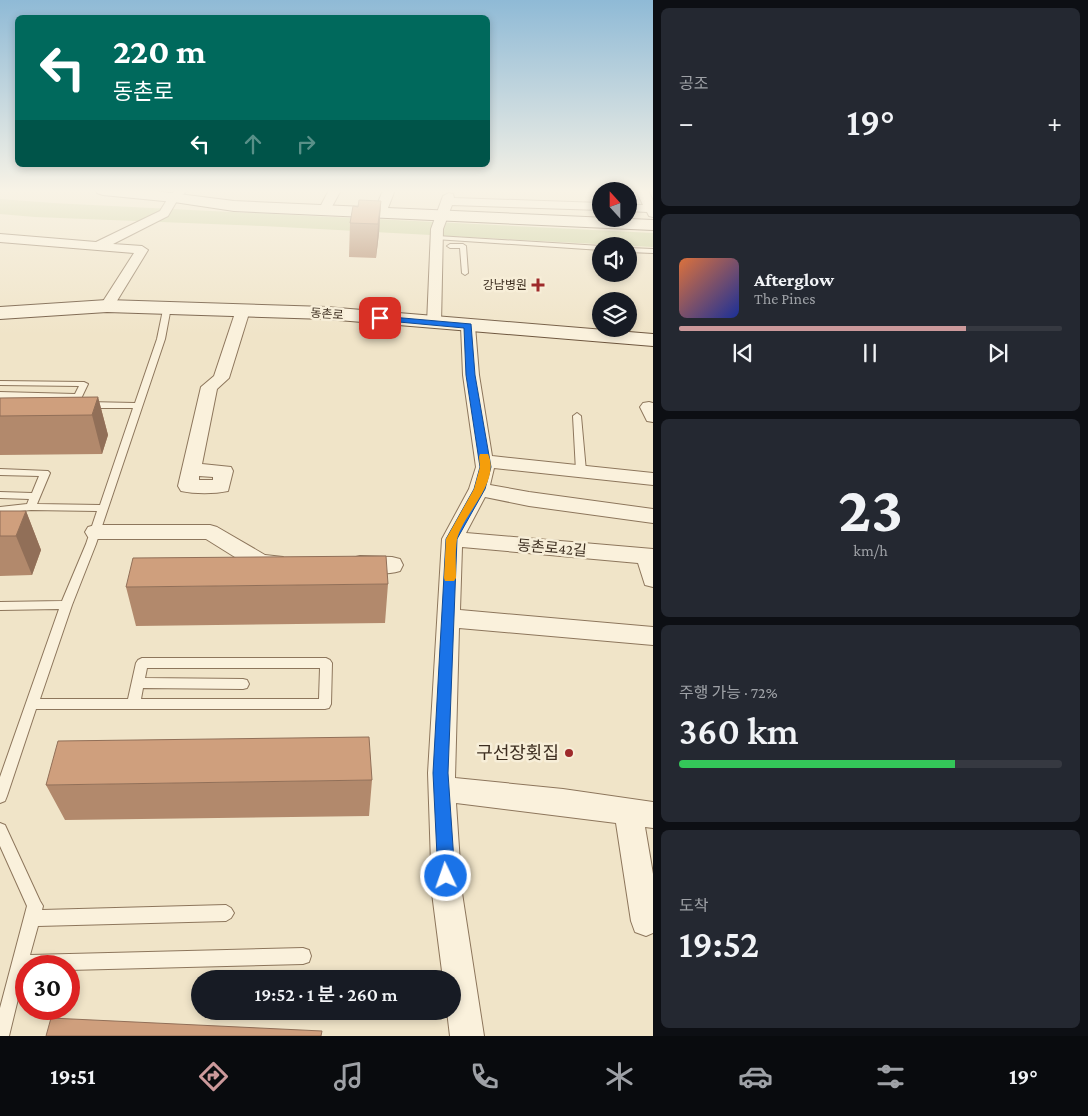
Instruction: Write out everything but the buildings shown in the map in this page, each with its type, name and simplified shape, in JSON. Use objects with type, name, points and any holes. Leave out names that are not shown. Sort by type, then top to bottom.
[{"type":"street","points":[[4,238],[142,250],[107,306]]},
{"type":"street","points":[[99,246],[114,238]]},
{"type":"street","points":[[434,324],[438,238]]},
{"type":"street","name":"동촌로","points":[[0,313],[107,306],[326,313],[434,324],[653,340]]},
{"type":"street","points":[[191,470],[209,387],[221,378],[243,310]]},
{"type":"street","points":[[467,1036],[448,893],[441,789],[452,539],[479,489],[486,467],[471,375],[468,326]]},
{"type":"street","points":[[485,461],[653,479]]},
{"type":"street","points":[[479,489],[529,499],[653,516]]},
{"type":"street","points":[[95,532],[210,532],[261,563],[298,564]]},
{"type":"street","name":"동촌로42길","points":[[452,539],[650,557]]},
{"type":"street","points":[[650,557],[653,579]]},
{"type":"street","points":[[345,564],[392,565]]},
{"type":"street","points":[[448,618],[653,636]]},
{"type":"street","points":[[441,789],[563,802],[641,813],[646,921]]},
{"type":"lane","points":[[437,242],[592,248]]},
{"type":"lane","points":[[437,242],[463,246],[465,272]]},
{"type":"lane","points":[[637,250],[653,251]]},
{"type":"lane","points":[[0,796],[2,782],[32,704],[66,605],[95,532],[139,406],[161,339],[167,307]]},
{"type":"lane","points":[[0,383],[84,384],[73,403]]},
{"type":"lane","points":[[0,396],[73,403],[139,406]]},
{"type":"lane","points":[[577,416],[581,472]]},
{"type":"lane","points":[[0,472],[45,473],[30,507]]},
{"type":"lane","points":[[0,495],[35,496]]},
{"type":"lane","points":[[0,510],[30,507],[103,508]]},
{"type":"lane","points":[[0,606],[66,605]]},
{"type":"lane","points":[[32,704],[133,705],[325,704],[326,663],[142,663],[133,705]]},
{"type":"lane","points":[[138,683],[243,684]]},
{"type":"lane","points":[[0,830],[35,906],[22,955]]},
{"type":"lane","points":[[32,918],[226,913]]},
{"type":"lane","points":[[80,962],[303,956]]},
{"type":"lane","points":[[1,1036],[15,982]]},
{"type":"green space","points":[[492,238],[592,238],[592,244]]},
{"type":"green space","points":[[637,238],[653,238],[653,247],[637,246]]},
{"type":"slow traffic","points":[[450,578],[452,539],[479,489],[486,467],[484,457]]},
{"type":"place","name":"강남병원","points":[[538,285]]},
{"type":"place","name":"구선장횟집","points":[[569,753]]},
{"type":"route","points":[[380,318],[468,326],[471,375],[486,467],[479,489],[452,539],[440,773],[446,876]]}]
